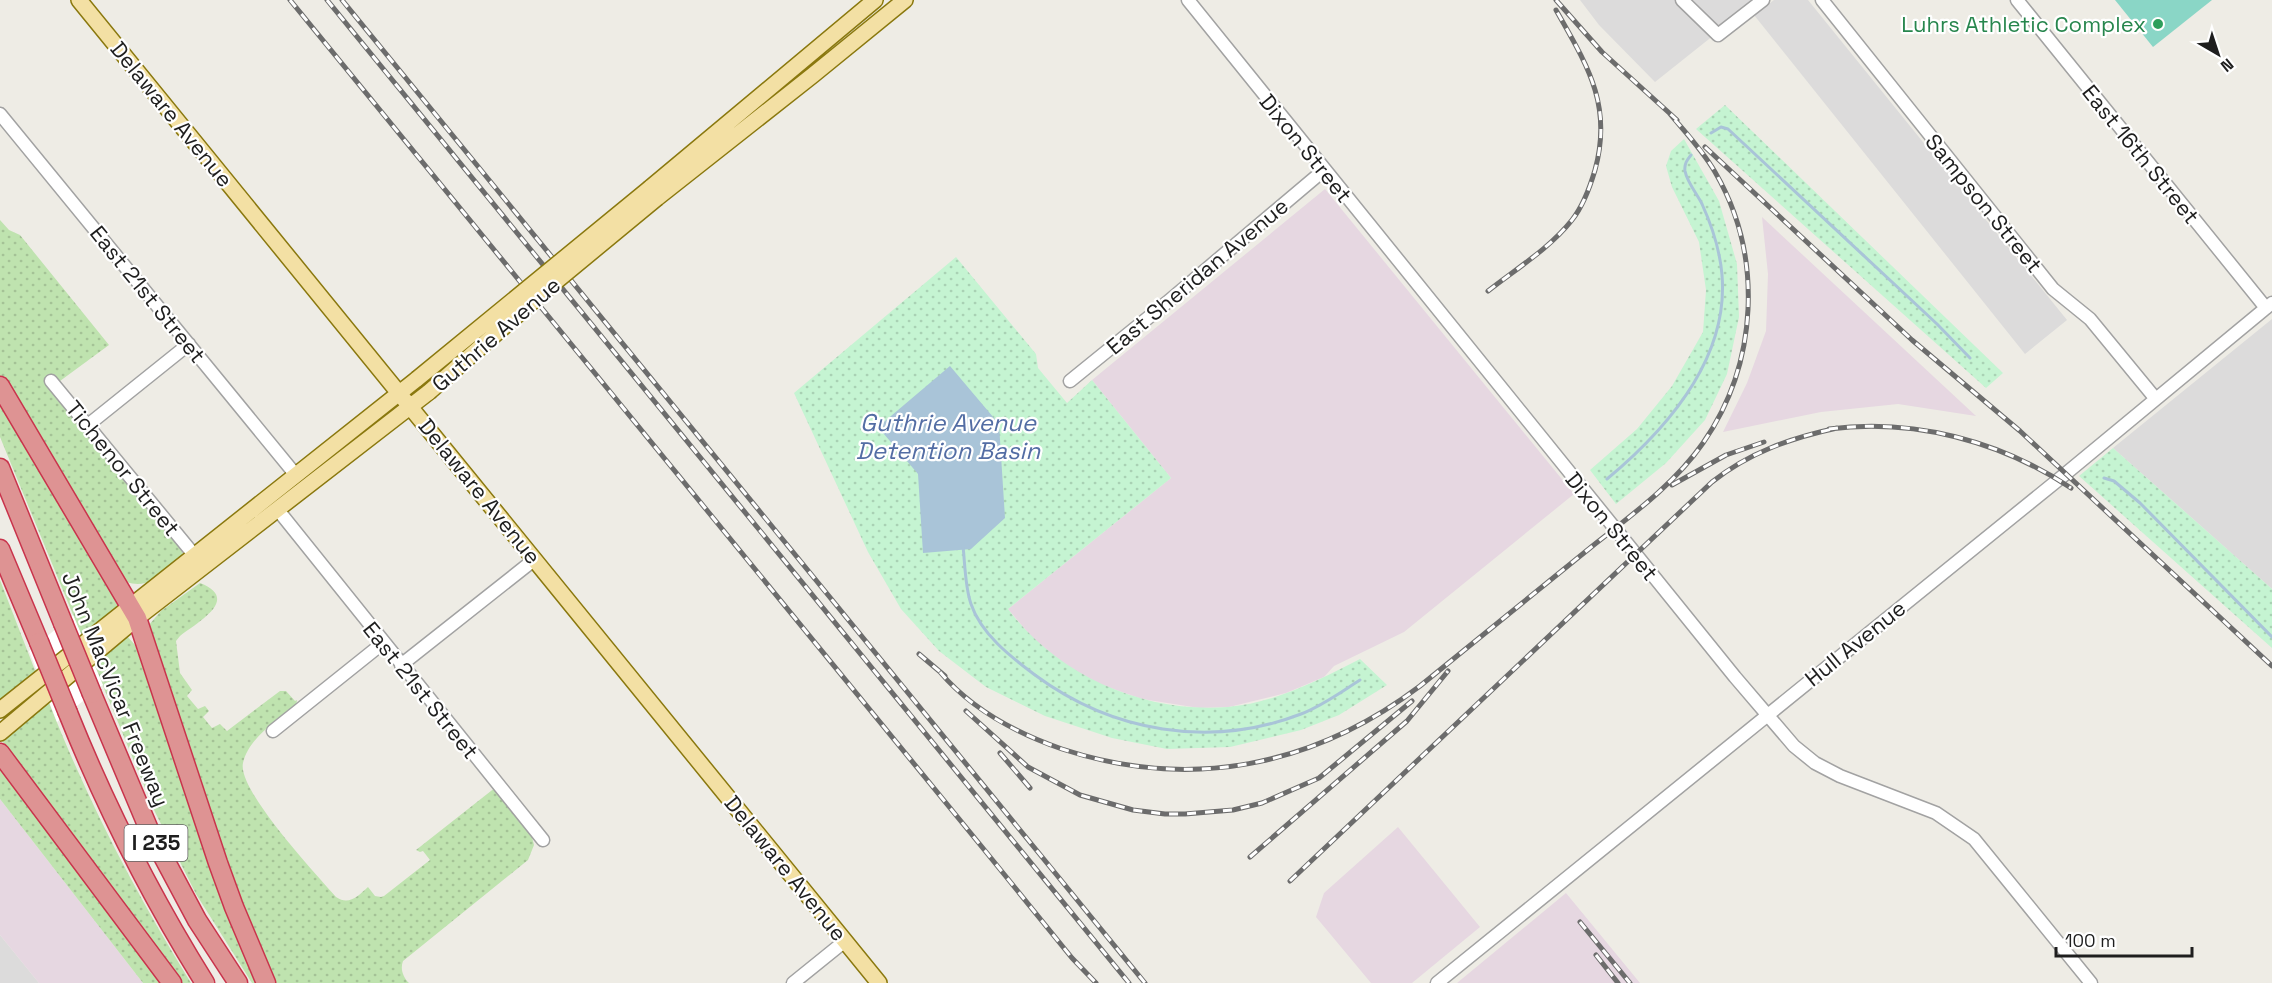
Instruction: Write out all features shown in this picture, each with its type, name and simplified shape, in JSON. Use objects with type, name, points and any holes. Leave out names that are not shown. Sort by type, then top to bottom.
[{"type":"highway","points":[[0,386],[133,612],[218,863],[266,983]]},
{"type":"highway","name":"John MacVicar Freeway","points":[[0,468],[150,832],[197,920],[238,983]]},
{"type":"highway","name":"I 235","points":[[0,549],[131,857],[205,983]]},
{"type":"highway","points":[[0,753],[172,983]]},
{"type":"main road","name":"Delaware Avenue","points":[[79,0],[879,983]]},
{"type":"main road","name":"Guthrie Avenue","points":[[0,710],[133,612],[278,510],[411,407],[876,0]]},
{"type":"main road","name":"Guthrie Avenue","points":[[0,733],[195,556],[295,474],[654,193],[813,75],[905,0]]},
{"type":"street","name":"Dixon Street","points":[[1188,0],[1794,746],[1815,763],[1840,776],[1936,813],[1974,839],[2091,983]]},
{"type":"street","points":[[1682,0],[1718,35],[1762,0]]},
{"type":"street","name":"Sampson Street","points":[[1822,0],[2053,289],[2090,319],[2156,398]]},
{"type":"street","name":"East 16th Street","points":[[2017,0],[2269,305]]},
{"type":"street","name":"East 21st Street","points":[[0,114],[295,474]]},
{"type":"street","name":"East Sheridan Avenue","points":[[1070,381],[1324,170]]},
{"type":"street","name":"Hull Avenue","points":[[1437,983],[2269,305]]},
{"type":"street","points":[[88,425],[189,344]]},
{"type":"street","name":"Tichenor Street","points":[[51,381],[195,556]]},
{"type":"street","name":"East 21st Street","points":[[278,510],[543,840]]},
{"type":"street","points":[[401,664],[535,559]]},
{"type":"street","points":[[273,731],[383,643]]},
{"type":"street","points":[[793,983],[845,941]]},
{"type":"shaded area","points":[[1580,0],[1758,0],[1655,82],[1599,25]]},
{"type":"shaded area","points":[[1774,0],[1808,0],[2067,320],[2025,354],[1754,15]]},
{"type":"shaded area","name":"Luhrs Athletic Complex","points":[[2115,0],[2212,0],[2153,47]]},
{"type":"shaded area","points":[[1325,189],[1574,494],[1404,632],[1334,666],[1324,677],[1286,693],[1229,707],[1199,708],[1142,699],[1096,683],[1069,668],[1034,640],[1008,609],[1171,478],[1092,380]]},
{"type":"shaded area","points":[[1762,217],[1976,416],[1898,404],[1821,412],[1723,432],[1747,383],[1766,331],[1768,274]]},
{"type":"shaded area","points":[[2272,319],[2272,589],[2113,448]]},
{"type":"shaded area","points":[[0,799],[143,983],[39,983],[0,935]]},
{"type":"shaded area","points":[[1398,827],[1480,927],[1412,983],[1371,983],[1316,917],[1324,893]]},
{"type":"shaded area","points":[[1566,893],[1640,983],[1457,983]]},
{"type":"shaded area","points":[[0,935],[39,983],[0,983]]},
{"type":"green space","points":[[1725,105],[2003,373],[1986,388],[1696,129]]},
{"type":"green space","points":[[1684,139],[1719,201],[1737,264],[1739,317],[1727,374],[1705,420],[1666,463],[1616,504],[1590,470],[1637,429],[1672,386],[1703,332],[1706,290],[1699,242],[1672,187],[1666,166],[1671,151]]},
{"type":"green space","points":[[0,220],[9,230],[20,235],[109,345],[60,381],[54,374],[44,382],[67,406],[182,549],[183,556],[157,578],[150,581],[135,584],[126,582],[56,473],[0,376]]},
{"type":"green space","points":[[956,257],[1036,354],[1038,368],[1067,403],[1092,380],[1171,478],[1008,609],[1028,633],[1052,654],[1106,686],[1135,697],[1166,704],[1197,708],[1228,707],[1263,701],[1313,682],[1360,659],[1387,685],[1339,715],[1301,730],[1230,747],[1167,749],[1112,738],[1045,716],[986,687],[939,651],[901,609],[868,552],[794,393]]},
{"type":"green space","points":[[0,397],[121,608],[83,639],[0,437]]},
{"type":"green space","points":[[2113,448],[2272,589],[2272,648],[2079,476]]},
{"type":"green space","points":[[0,580],[36,673],[0,702]]},
{"type":"green space","points":[[200,583],[212,589],[217,596],[212,610],[176,641],[180,673],[192,690],[187,696],[198,709],[205,706],[209,711],[203,717],[212,728],[220,724],[227,731],[280,691],[286,691],[295,701],[297,700],[296,706],[265,730],[251,745],[243,763],[244,776],[252,792],[280,832],[336,897],[349,900],[368,887],[375,896],[384,896],[430,860],[423,851],[416,850],[496,787],[532,837],[534,845],[528,860],[403,961],[403,973],[409,983],[273,983],[248,926],[148,626],[161,611]]},
{"type":"green space","points":[[127,636],[135,645],[169,743],[261,983],[252,983],[196,894],[155,812],[94,664]]},
{"type":"green space","points":[[48,700],[79,774],[113,845],[191,983],[180,983],[6,751],[3,742],[4,735]]},
{"type":"green space","points":[[0,766],[165,983],[143,983],[0,799]]},
{"type":"water","name":"Guthrie Avenue Detention Basin","points":[[950,366],[999,424],[1005,518],[971,549],[923,553],[918,474],[878,427]]},
{"type":"pier","points":[[73,615],[103,685],[57,722],[29,651]]},
{"type":"waterway","points":[[1711,133],[1721,127],[1728,129],[1937,324],[1970,358]]},
{"type":"waterway","points":[[1607,479],[1672,415],[1690,390],[1705,363],[1715,335],[1722,306],[1721,266],[1709,221],[1686,175],[1685,164],[1691,155]]},
{"type":"waterway","points":[[2104,478],[2114,481],[2140,503],[2272,637]]},
{"type":"waterway","points":[[963,546],[966,583],[971,604],[989,635],[1016,661],[1065,694],[1096,710],[1129,722],[1163,729],[1197,732],[1232,731],[1267,725],[1309,711],[1360,680]]},
{"type":"railway","points":[[290,0],[1072,958],[1096,983]]},
{"type":"railway","points":[[327,0],[1129,983]]},
{"type":"railway","points":[[342,0],[1145,983]]},
{"type":"railway","points":[[1556,0],[1602,52],[1677,120]]},
{"type":"railway","points":[[1488,291],[1543,249],[1563,230],[1583,203],[1595,170],[1600,147],[1599,105],[1587,68],[1556,10]]},
{"type":"railway","points":[[940,672],[966,698],[981,709],[1028,736],[1062,749],[1110,762],[1157,768],[1203,769],[1249,764],[1293,753],[1337,736],[1379,714],[1420,686],[1665,487],[1703,443],[1721,412],[1735,379],[1744,345],[1748,309],[1747,274],[1742,239],[1731,205],[1715,172],[1700,149],[1670,114]]},
{"type":"railway","points":[[1705,147],[1912,340],[2020,431],[2272,666]]},
{"type":"railway","points":[[1829,429],[1861,426],[1893,427],[1924,430],[1955,437],[2015,457],[2071,488]]},
{"type":"railway","points":[[1290,881],[1712,482],[1756,454],[1803,436],[1837,428]]},
{"type":"railway","points":[[1672,485],[1726,455],[1764,442]]},
{"type":"railway","points":[[919,654],[945,676]]},
{"type":"railway","points":[[1250,857],[1407,721],[1448,671]]},
{"type":"railway","points":[[966,711],[1028,767],[1080,795],[1133,810],[1185,814],[1233,810],[1262,803],[1319,778],[1412,701]]},
{"type":"railway","points":[[1000,753],[1030,788]]},
{"type":"railway","points":[[1580,922],[1630,983]]},
{"type":"railway","points":[[1596,955],[1618,983]]},
{"type":"place","name":"Luhrs Athletic Complex","points":[[2158,24]]}]
